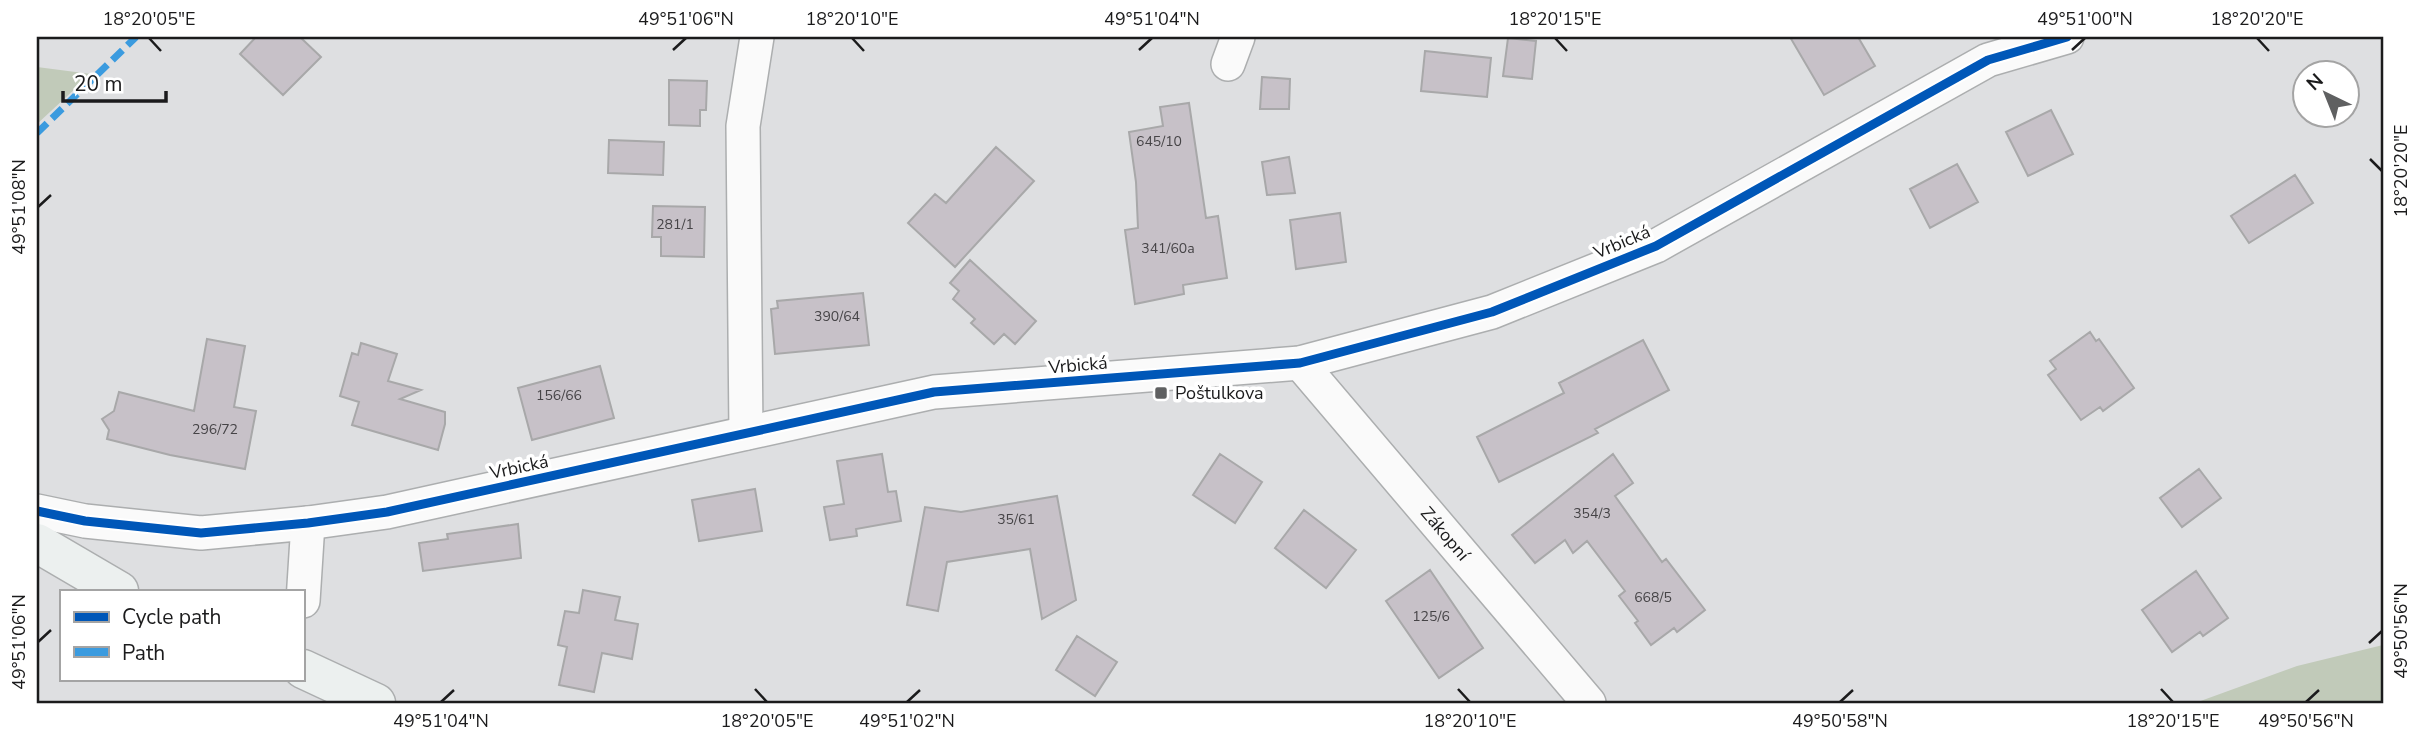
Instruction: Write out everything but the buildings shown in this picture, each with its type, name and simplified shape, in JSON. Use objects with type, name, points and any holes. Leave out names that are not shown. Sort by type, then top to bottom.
[{"type":"street","points":[[746,433],[743,126],[757,37]]},
{"type":"street","name":"Vrbická","points":[[37,511],[85,521],[201,533],[308,523],[387,512],[934,392],[1300,363],[1492,312],[1656,246],[1990,48],[2067,37]]},
{"type":"street","name":"Zákopní","points":[[1300,363],[1589,703]]},
{"type":"street","points":[[304,590],[308,523]]},
{"type":"street","points":[[37,543],[117,590]]},
{"type":"street","points":[[304,669],[376,703]]},
{"type":"green space","points":[[37,67],[91,74],[37,124]]},
{"type":"green space","points":[[2383,645],[2383,703],[2195,703],[2297,666]]},
{"type":"marked path","points":[[37,133],[136,37]]},
{"type":"cycle path","points":[[37,511],[85,521],[201,533],[308,523],[387,512],[934,392],[1300,363],[1492,312],[1656,246],[1988,60],[2067,37]]},
{"type":"place","name":"Poštulkova","points":[[1161,393]]}]
